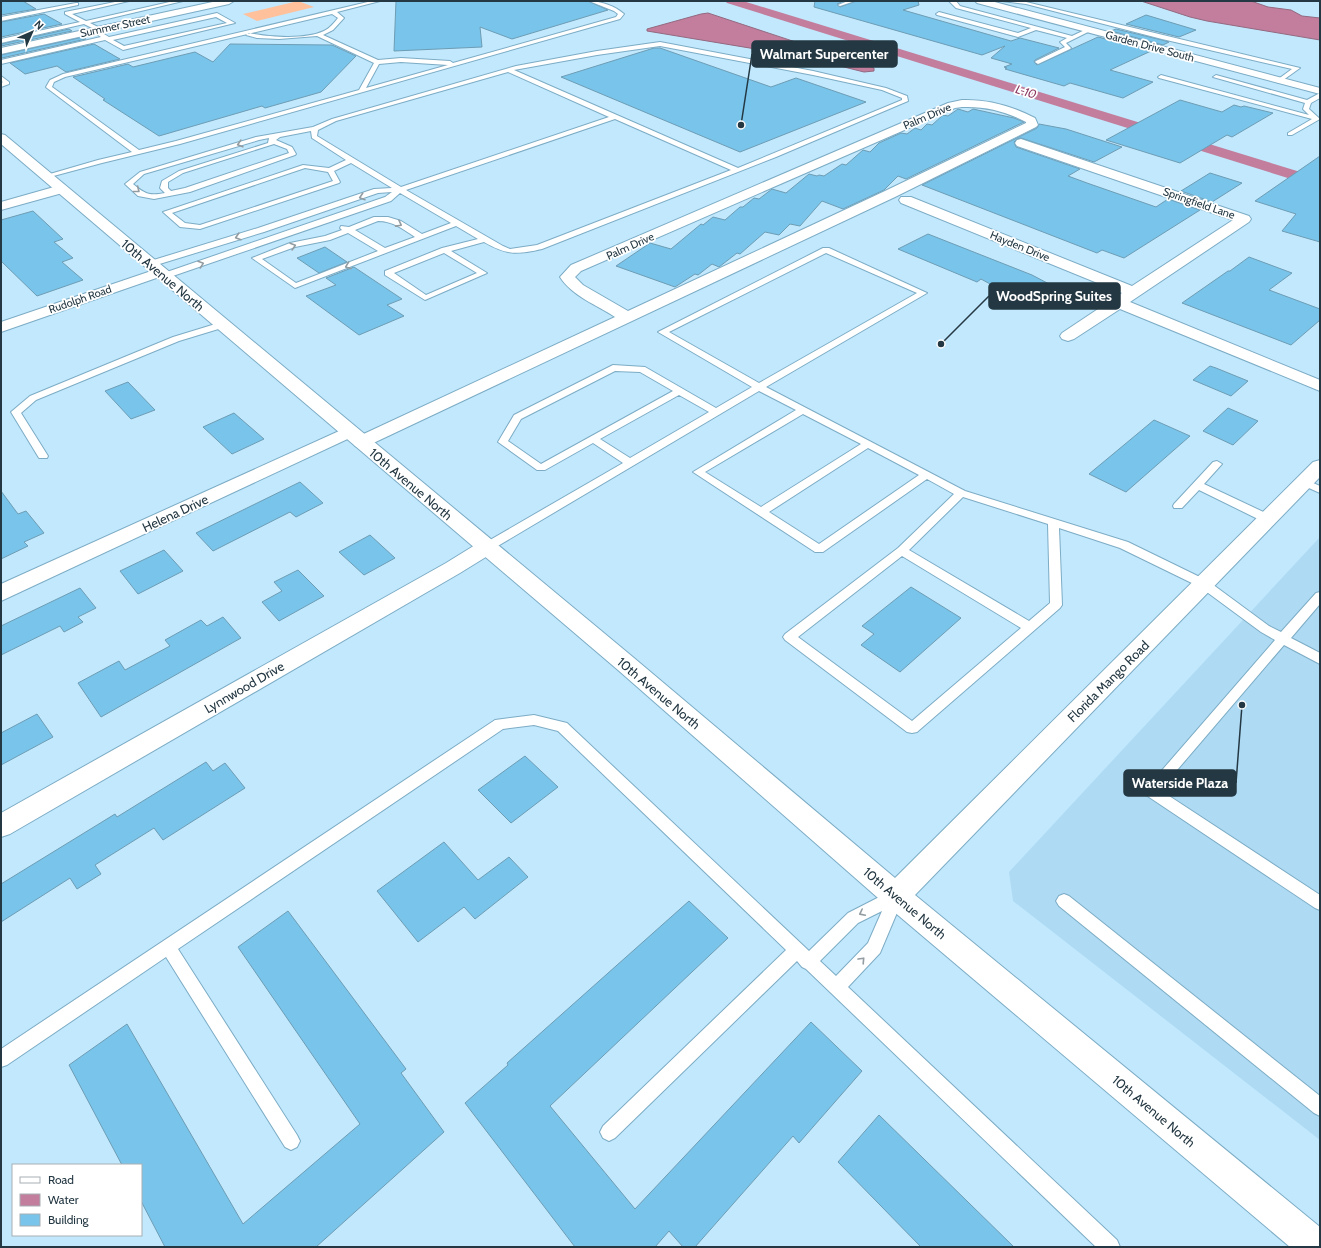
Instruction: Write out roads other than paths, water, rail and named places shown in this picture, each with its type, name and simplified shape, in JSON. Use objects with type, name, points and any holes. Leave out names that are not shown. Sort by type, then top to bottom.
[{"type":"street","name":"Summer Street","points":[[1,51],[104,36],[227,1]]},
{"type":"street","name":"Garden Drive South","points":[[987,2],[1320,91]]},
{"type":"street","name":"Palm Drive","points":[[354,437],[626,317],[1008,138],[1032,125],[1031,120],[989,104],[975,102],[952,105],[576,268],[567,277],[578,288],[626,317]]},
{"type":"street","name":"10th Avenue North","points":[[1,138],[354,437],[487,547],[896,896],[1317,1247]]},
{"type":"street","name":"Springfield Lane","points":[[1021,142],[1244,218],[1068,336]]},
{"type":"street","points":[[1,206],[61,189]]},
{"type":"street","name":"Hayden Drive","points":[[906,200],[1133,292]]},
{"type":"street","name":"Rudolph Road","points":[[1,327],[158,271]]},
{"type":"street","points":[[1117,302],[1320,386]]},
{"type":"street","name":"Helena Drive","points":[[1,594],[354,437]]},
{"type":"street","name":"Florida Mango Road","points":[[896,896],[1268,519],[1312,486],[1320,466]]},
{"type":"street","name":"Lynnwood Drive","points":[[1,826],[446,572],[487,547]]},
{"type":"lane","points":[[1,62],[104,36],[217,15],[232,23],[123,48],[104,36],[83,22],[67,14],[127,1]]},
{"type":"lane","points":[[1,41],[181,1]]},
{"type":"lane","points":[[138,152],[49,87],[52,81],[63,76],[378,1]]},
{"type":"lane","points":[[46,176],[100,161],[178,143],[618,18],[620,14],[616,10],[591,1]]},
{"type":"lane","points":[[840,5],[853,1]]},
{"type":"lane","points":[[951,1],[958,7],[1072,38]]},
{"type":"lane","points":[[1004,1],[1026,3],[1162,38],[1298,68],[1280,80]]},
{"type":"lane","points":[[1,19],[85,3]]},
{"type":"lane","points":[[242,33],[254,36],[308,37],[319,35],[331,30],[341,18],[333,12]]},
{"type":"lane","points":[[939,14],[1018,35],[1036,28]]},
{"type":"lane","points":[[1038,62],[1068,48],[1063,42],[1090,30]]},
{"type":"lane","points":[[319,35],[377,62],[401,60],[444,61],[455,64]]},
{"type":"lane","points":[[1146,45],[1162,38]]},
{"type":"lane","points":[[271,140],[290,148],[293,154],[260,166],[170,194],[154,197],[141,194],[129,184],[142,173],[258,138],[315,129],[334,120],[508,70],[597,53],[660,44],[813,73],[884,89],[905,97],[905,101],[737,170],[539,248],[510,251],[500,248],[350,160],[314,137],[315,129]]},
{"type":"lane","points":[[361,91],[377,62]]},
{"type":"lane","points":[[508,70],[737,170]]},
{"type":"lane","points":[[1161,77],[1317,119]]},
{"type":"lane","points":[[1216,77],[1308,102]]},
{"type":"lane","points":[[1,78],[7,83],[1,85]]},
{"type":"lane","points":[[1317,119],[1306,109],[1308,102],[1320,95]]},
{"type":"lane","points":[[158,271],[320,210],[377,192],[400,190],[614,117]]},
{"type":"lane","points":[[1290,134],[1317,119]]},
{"type":"lane","points":[[170,194],[164,188],[165,181],[181,172],[271,144],[271,140],[278,135]]},
{"type":"lane","points":[[330,170],[337,182],[304,199],[200,227],[183,225],[167,212],[305,166],[330,170],[350,160]]},
{"type":"lane","points":[[158,271],[320,222],[388,199],[400,190]]},
{"type":"lane","points":[[304,199],[320,210]]},
{"type":"lane","points":[[421,237],[398,223],[388,219],[377,219],[327,238],[293,245],[256,258],[295,286],[385,252],[457,223]]},
{"type":"lane","points":[[320,222],[349,230],[385,252]]},
{"type":"lane","points":[[445,250],[483,273],[425,298],[388,273],[445,250],[485,239]]},
{"type":"lane","points":[[487,547],[759,386],[923,293],[826,250],[662,332],[759,386],[803,410],[961,493],[1124,545],[1204,584],[1265,629],[1320,659]]},
{"type":"lane","points":[[43,456],[16,412],[33,398],[176,339],[222,325]]},
{"type":"lane","points":[[679,391],[541,468],[503,442],[517,417],[613,368],[642,369],[716,412]]},
{"type":"lane","points":[[803,410],[698,472],[820,548],[926,475]]},
{"type":"lane","points":[[593,439],[630,463]]},
{"type":"lane","points":[[762,512],[868,444]]},
{"type":"lane","points":[[1178,506],[1217,464]]},
{"type":"lane","points":[[1198,485],[1268,519]]},
{"type":"lane","points":[[961,493],[902,551],[789,637],[912,728],[1056,605],[1053,523]]},
{"type":"lane","points":[[902,551],[1030,627]]},
{"type":"lane","points":[[1320,596],[1151,791],[1320,903]]},
{"type":"lane","points":[[1,1059],[500,724],[534,720],[562,727],[1110,1247]]},
{"type":"lane","points":[[609,1132],[802,956],[853,918],[896,896]]},
{"type":"lane","points":[[836,988],[874,948],[896,896]]},
{"type":"lane","points":[[1064,900],[1320,1107]]},
{"type":"lane","points":[[168,947],[291,1141]]},
{"type":"water","points":[[1141,1],[1251,1],[1268,7],[1291,10],[1302,16],[1320,18],[1320,40],[1207,21]]},
{"type":"water","points":[[708,13],[874,68],[874,71],[864,72],[804,57],[647,31],[647,29]]},
{"type":"waterway","name":"L-10","points":[[731,1],[1320,183]]},
{"type":"place","name":"Walmart Supercenter","points":[[741,125]]},
{"type":"place","name":"WoodSpring Suites","points":[[941,344]]},
{"type":"place","name":"Waterside Plaza","points":[[1242,705]]}]
